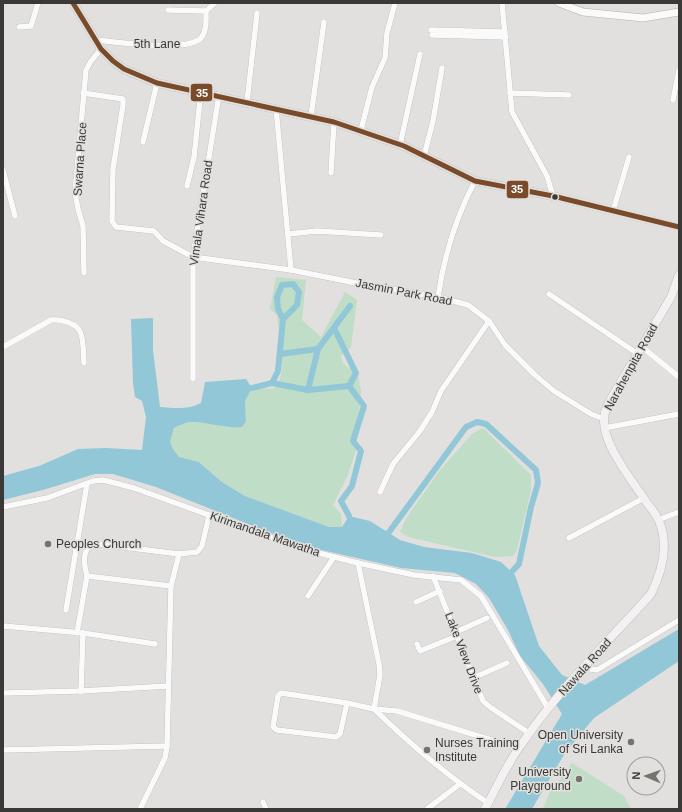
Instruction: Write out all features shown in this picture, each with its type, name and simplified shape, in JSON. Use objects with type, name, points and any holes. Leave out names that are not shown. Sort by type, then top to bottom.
[{"type":"main road","points":[[73,3],[101,49],[124,69],[157,83],[201,91],[311,116],[361,130],[400,145],[475,181],[553,196],[679,227]]},
{"type":"main road","name":"Narahenpita Road","points":[[658,520],[614,455],[604,428],[604,419],[606,409],[612,397],[671,297],[679,275]]},
{"type":"main road","name":"Nawala Road","points":[[487,806],[518,748],[549,707],[651,594],[659,579],[663,562],[663,535],[658,520]]},
{"type":"street","points":[[19,27],[31,26],[38,3]]},
{"type":"street","points":[[168,10],[206,11],[215,3]]},
{"type":"street","points":[[361,130],[372,87],[385,58],[387,33],[394,3]]},
{"type":"street","points":[[502,3],[512,112],[547,176],[553,196]]},
{"type":"street","points":[[559,3],[583,12],[613,16],[643,18],[679,13]]},
{"type":"street","name":"5th Lane","points":[[96,40],[163,46],[190,43],[200,39],[205,31],[206,11]]},
{"type":"street","points":[[248,102],[256,13]]},
{"type":"street","points":[[311,116],[324,22]]},
{"type":"street","points":[[431,32],[505,34]]},
{"type":"street","name":"Swarna Place","points":[[84,273],[83,226],[78,210],[75,192],[83,121],[83,93],[86,70],[101,49]]},
{"type":"street","points":[[400,145],[420,54]]},
{"type":"street","points":[[424,156],[433,121],[442,68]]},
{"type":"street","points":[[673,100],[679,70]]},
{"type":"street","points":[[143,142],[157,83]]},
{"type":"street","points":[[187,186],[194,157],[201,91]]},
{"type":"street","name":"Jasmin Park Road","points":[[83,93],[123,99],[113,169],[112,221],[116,227],[154,231],[163,241],[193,256],[291,270],[361,284],[438,296],[468,305],[489,321],[505,345],[535,375],[560,395],[591,414],[604,419]]},
{"type":"street","points":[[510,93],[568,95]]},
{"type":"street","name":"Vimala Vihara Road","points":[[193,379],[193,256],[218,95]]},
{"type":"street","points":[[276,108],[291,270]]},
{"type":"street","points":[[331,173],[334,122]]},
{"type":"street","points":[[613,211],[629,157]]},
{"type":"street","points":[[3,170],[15,216]]},
{"type":"street","points":[[438,296],[443,264],[448,246],[475,181]]},
{"type":"street","points":[[288,234],[317,232],[381,235]]},
{"type":"street","points":[[549,294],[679,377]]},
{"type":"street","points":[[3,347],[51,320],[58,319],[75,326],[81,333],[84,364]]},
{"type":"street","points":[[380,492],[393,464],[420,431],[432,412],[441,391],[489,321]]},
{"type":"street","points":[[604,428],[679,414]]},
{"type":"street","name":"Kirimandala Mawatha","points":[[3,507],[47,498],[93,481],[103,480],[134,488],[210,514],[303,549],[414,575],[461,580],[480,596],[549,707]]},
{"type":"street","points":[[66,610],[87,484]]},
{"type":"street","points":[[569,538],[644,498]]},
{"type":"street","points":[[658,520],[679,512]]},
{"type":"street","points":[[77,633],[87,576],[84,563],[86,549],[91,543],[179,554],[197,552],[202,546],[210,514]]},
{"type":"street","points":[[140,809],[165,758],[167,746],[171,586],[179,554]]},
{"type":"street","points":[[308,596],[334,557]]},
{"type":"street","points":[[358,563],[379,664],[380,675],[374,710]]},
{"type":"street","points":[[87,576],[171,586]]},
{"type":"street","name":"Lake View Drive","points":[[433,576],[483,701],[529,733]]},
{"type":"street","points":[[416,602],[440,591]]},
{"type":"street","points":[[417,644],[420,651],[487,618]]},
{"type":"street","points":[[584,668],[597,670],[679,620]]},
{"type":"street","points":[[3,626],[77,633],[155,644]]},
{"type":"street","points":[[80,691],[83,634]]},
{"type":"street","points":[[473,678],[507,663]]},
{"type":"street","points":[[3,693],[80,691],[168,686]]},
{"type":"street","points":[[347,703],[340,734],[336,737],[277,730],[273,727],[278,696],[281,693],[347,703],[374,710],[397,710],[518,748]]},
{"type":"street","points":[[374,710],[418,751],[487,806]]},
{"type":"street","points":[[3,750],[167,746]]},
{"type":"street","points":[[427,809],[460,784]]},
{"type":"street","points":[[263,802],[266,809]]},
{"type":"green space","points":[[276,277],[306,280],[302,320],[321,337],[345,292],[357,300],[351,347],[341,356],[343,363],[358,376],[361,390],[356,450],[348,475],[333,505],[341,514],[342,527],[329,527],[245,496],[222,482],[201,463],[179,457],[170,442],[174,428],[187,422],[209,423],[229,428],[246,421],[245,401],[252,388],[273,389],[278,383],[282,365],[281,344],[277,315],[270,309]]},
{"type":"green space","points":[[483,428],[531,475],[531,490],[517,550],[513,556],[495,557],[408,537],[400,532],[407,517],[440,470],[472,434]]},
{"type":"green space","name":"University Playground","points":[[572,763],[624,796],[630,807],[629,809],[543,809],[549,794]]},
{"type":"water","points":[[153,318],[153,350],[160,407],[186,408],[201,403],[205,382],[246,379],[252,388],[245,401],[246,421],[242,427],[229,427],[189,422],[174,428],[170,442],[179,457],[199,462],[222,482],[245,496],[329,527],[342,527],[349,516],[370,521],[400,540],[424,547],[472,553],[501,562],[515,575],[539,646],[562,675],[585,685],[679,629],[679,661],[594,718],[565,753],[532,809],[505,809],[562,714],[543,684],[520,656],[508,630],[489,598],[476,584],[455,573],[401,568],[317,549],[268,532],[156,487],[113,474],[95,474],[43,490],[3,500],[3,476],[39,466],[78,449],[106,448],[142,450],[146,417],[142,401],[135,397],[133,383],[131,319]]},
{"type":"waterway","points":[[252,388],[272,383],[278,371],[283,319],[278,309],[277,297],[282,285],[293,284],[299,292],[297,305],[283,319]]},
{"type":"waterway","points":[[308,390],[318,349],[350,306]]},
{"type":"waterway","points":[[334,328],[356,373],[349,386]]},
{"type":"waterway","points":[[280,354],[318,349]]},
{"type":"waterway","points":[[272,383],[308,390],[349,386],[364,406],[353,441],[361,451],[352,486],[341,501],[349,516]]},
{"type":"waterway","points":[[384,539],[466,427],[477,422],[486,424],[536,470],[538,483],[531,507],[519,564],[507,577]]},
{"type":"transit line","name":"35","points":[[73,3],[101,49],[113,61],[124,69],[157,83],[334,122],[404,146],[475,181],[553,196],[679,227]]},
{"type":"place","name":"Peoples Church","points":[[48,544]]},
{"type":"place","name":"Open University of Sri Lanka","points":[[631,742]]},
{"type":"place","name":"Nurses Training Institute","points":[[427,750]]},
{"type":"place","name":"University Playground","points":[[579,779]]}]
